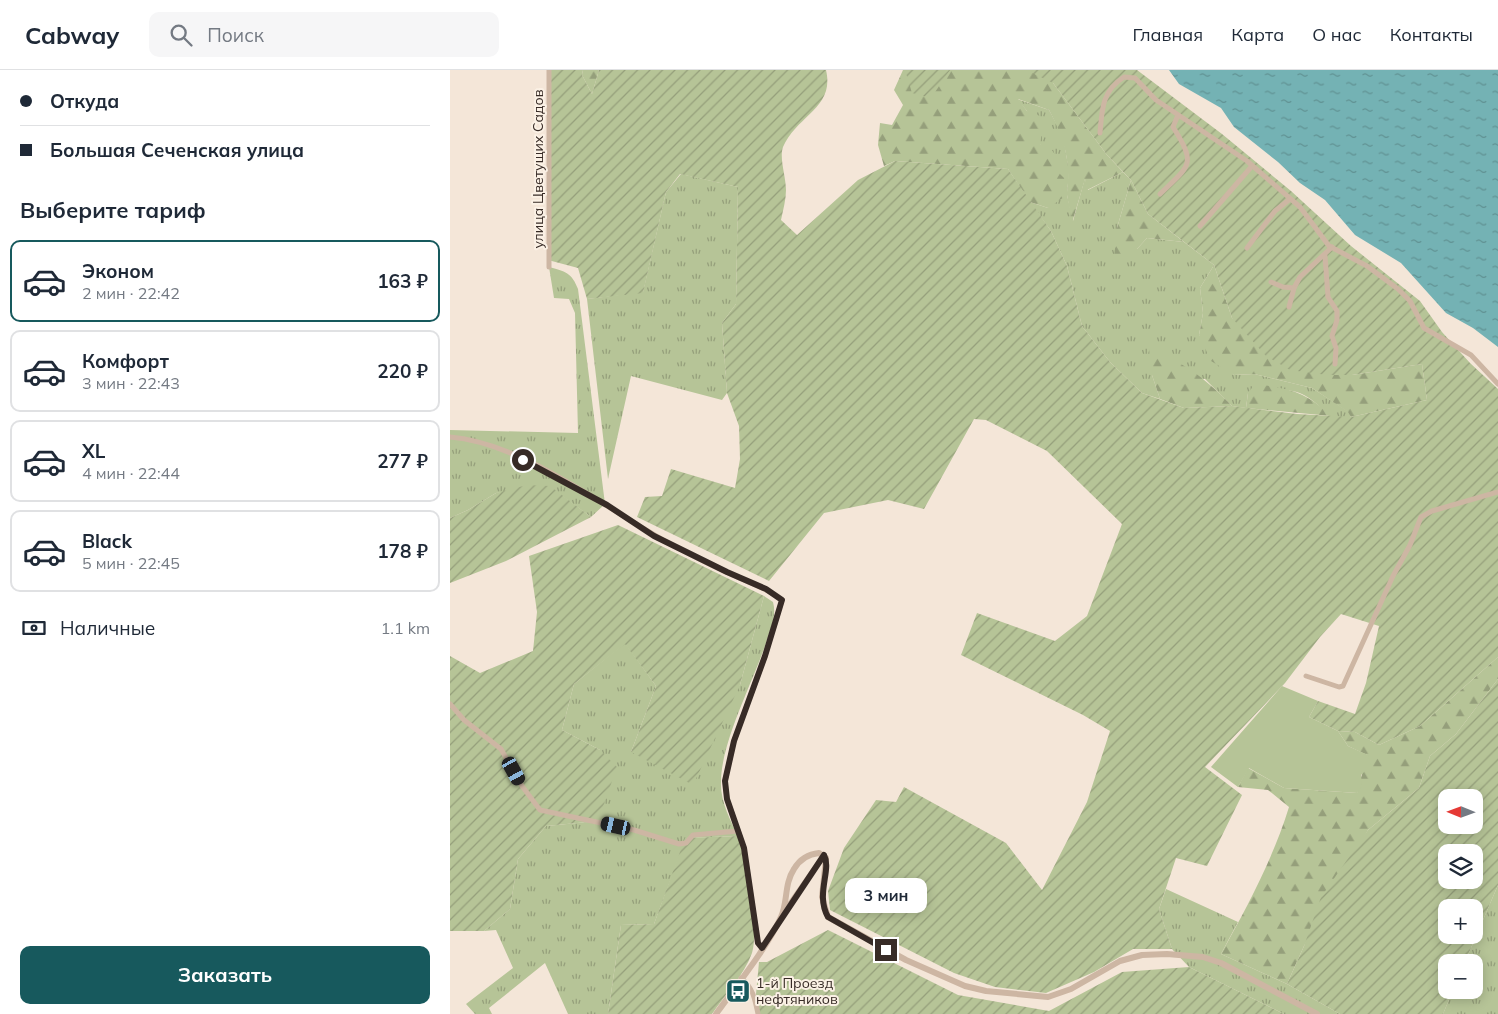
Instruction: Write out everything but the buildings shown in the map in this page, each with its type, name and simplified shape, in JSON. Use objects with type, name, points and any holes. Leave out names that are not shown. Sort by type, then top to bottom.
[{"type":"street","name":"улица Цветущих Садов","points":[[549,70],[549,267]]},
{"type":"street","points":[[1100,133],[1102,112],[1109,89],[1124,77],[1135,78],[1156,100],[1201,129],[1252,166],[1312,221],[1332,247],[1367,266],[1398,289],[1410,301],[1424,328],[1471,356],[1498,384]]},
{"type":"street","points":[[1160,194],[1186,170],[1189,157],[1186,148],[1173,127],[1178,115]]},
{"type":"street","points":[[1200,226],[1252,166]]},
{"type":"street","points":[[1247,248],[1275,211],[1290,199]]},
{"type":"street","points":[[1289,307],[1294,288],[1300,277],[1320,257],[1325,256],[1332,247]]},
{"type":"street","points":[[1325,256],[1328,297],[1337,311],[1337,320],[1332,336],[1336,348],[1335,364]]},
{"type":"street","points":[[1271,282],[1283,287],[1294,288]]},
{"type":"street","points":[[450,437],[486,443],[508,452],[607,505],[663,540],[737,577],[766,589],[782,600],[726,770],[727,799],[747,860],[758,943],[762,948]]},
{"type":"street","points":[[1306,676],[1339,687],[1343,686],[1421,518],[1432,511],[1498,492]]},
{"type":"street","points":[[450,704],[464,720],[501,749],[522,786],[540,810],[634,830],[679,844],[686,843],[694,835],[738,830]]},
{"type":"street","points":[[782,916],[786,890],[793,870],[803,858],[819,852],[824,855],[826,864],[822,897],[828,917],[893,954],[965,986],[999,994],[1048,997],[1071,990],[1108,966],[1125,959],[1149,954],[1191,956],[1221,963],[1317,1014]]},
{"type":"street","points":[[716,1014],[824,855]]},
{"type":"street","points":[[741,978],[748,984],[754,995],[758,1014]]},
{"type":"green space","points":[[549,70],[583,70],[582,75],[592,94],[599,70],[826,70],[827,83],[825,94],[820,103],[789,136],[782,151],[786,190],[781,220],[797,235],[858,180],[895,161],[1008,169],[1051,231],[1067,266],[1082,326],[1110,362],[1142,393],[1184,408],[1232,406],[1297,414],[1351,417],[1427,400],[1422,364],[1352,375],[1327,375],[1290,370],[1266,356],[1232,318],[1214,265],[1148,214],[1131,180],[1107,155],[1053,83],[1026,70],[1137,70],[1222,134],[1291,191],[1351,246],[1420,301],[1442,332],[1470,363],[1498,389],[1498,657],[1420,726],[1379,745],[1355,732],[1338,731],[1309,717],[1318,701],[1355,714],[1366,683],[1379,626],[1341,614],[1320,637],[1285,683],[1205,767],[1242,795],[1207,866],[1176,858],[1159,909],[1172,949],[1133,949],[1094,972],[1046,993],[995,987],[954,973],[830,910],[828,891],[844,848],[876,800],[896,802],[904,787],[1006,843],[1042,890],[1087,802],[1110,731],[1083,715],[961,655],[977,613],[1055,641],[1087,616],[1122,524],[1047,451],[986,420],[974,419],[924,509],[888,500],[824,513],[769,581],[637,517],[645,497],[662,496],[671,469],[735,488],[740,459],[739,426],[727,393],[722,323],[736,304],[738,187],[680,174],[666,192],[643,293],[587,299],[578,268],[548,260]]},
{"type":"green space","points":[[583,70],[599,70],[592,94],[582,75]]},
{"type":"green space","points":[[903,70],[1072,70],[1053,83],[1107,155],[1123,172],[1087,190],[1085,179],[1072,223],[1067,195],[1048,208],[1030,202],[1008,169],[895,161],[884,166],[878,145],[880,123],[892,125],[903,105],[894,90]],"holes":[[[1018,99],[1049,110],[1065,150],[1068,170],[1067,192],[1064,178],[1055,169],[1059,160],[1051,149],[1040,144],[1043,126],[1040,116],[1027,111]]]},
{"type":"green space","points":[[905,70],[950,70],[931,98],[912,93]]},
{"type":"green space","points":[[1017,99],[1049,110],[1063,136],[1069,171],[1067,195],[1073,221],[1085,178],[1088,190],[1123,172],[1131,180],[1117,228],[1137,249],[1147,238],[1184,242],[1214,265],[1200,288],[1203,313],[1199,335],[1234,375],[1254,374],[1312,388],[1349,412],[1351,417],[1331,418],[1321,407],[1303,394],[1285,390],[1248,393],[1246,408],[1232,406],[1205,379],[1152,375],[1160,399],[1142,393],[1110,362],[1082,326],[1067,266],[1051,231],[1030,202],[1048,208],[1055,169],[1040,144],[1027,111]]},
{"type":"green space","points":[[681,174],[738,187],[736,304],[722,323],[727,393],[722,400],[631,376],[608,479],[587,299],[643,292],[666,192]]},
{"type":"green space","points":[[1131,180],[1148,214],[1184,242],[1147,238],[1137,249],[1114,258],[1117,228]]},
{"type":"green space","points":[[1214,265],[1232,318],[1352,375],[1422,364],[1427,400],[1351,417],[1348,412],[1312,388],[1254,374],[1234,375],[1211,361],[1199,335],[1203,313],[1200,288]]},
{"type":"green space","points":[[549,267],[570,276],[578,289],[605,504],[591,517],[550,487],[496,493],[468,510],[450,518],[450,430],[578,433],[575,313],[569,299],[554,298]]},
{"type":"green space","points":[[1149,349],[1194,372],[1232,406],[1184,408],[1160,399],[1152,375]]},
{"type":"green space","points":[[1255,384],[1297,392],[1313,401],[1331,416],[1246,408],[1248,393]]},
{"type":"green space","points":[[527,485],[550,486],[591,517],[506,561],[450,583],[450,518],[468,510],[496,493]]},
{"type":"green space","points":[[618,525],[764,596],[740,685],[693,785],[631,752],[656,686],[625,644],[574,684],[562,730],[600,750],[617,767],[598,821],[546,826],[518,859],[510,909],[484,931],[450,931],[450,656],[480,673],[533,651],[537,612],[529,556]]},
{"type":"green space","points":[[764,596],[773,602],[772,623],[732,731],[722,766],[722,796],[738,836],[686,838],[654,924],[621,925],[608,1014],[568,1014],[545,963],[489,1008],[492,1014],[475,1014],[466,1004],[513,968],[496,930],[484,931],[510,909],[518,859],[546,826],[598,821],[600,750],[562,730],[574,684],[625,643],[656,686],[631,752],[740,685]]},
{"type":"green space","points":[[1498,657],[1498,679],[1456,734],[1430,756],[1419,788],[1368,830],[1304,946],[1287,984],[1221,954],[1250,901],[1283,826],[1289,807],[1268,790],[1238,787],[1248,768],[1284,788],[1357,793],[1367,755],[1348,746],[1338,731],[1355,732],[1379,745],[1420,726]]},
{"type":"green space","points":[[1498,679],[1498,885],[1483,920],[1483,899],[1438,899],[1438,944],[1473,944],[1468,954],[1438,954],[1438,999],[1449,999],[1443,1014],[1340,1014],[1287,984],[1304,946],[1321,897],[1368,830],[1419,788],[1430,756],[1456,734]]},
{"type":"green space","points":[[1282,686],[1318,701],[1309,717],[1338,731],[1348,746],[1368,755],[1371,765],[1361,775],[1362,786],[1357,793],[1284,788],[1249,768],[1238,787],[1211,767]]},
{"type":"green space","points":[[738,836],[751,895],[754,942],[749,961],[734,985],[712,1014],[608,1014],[621,925],[654,924],[685,838]]},
{"type":"green space","points":[[1498,885],[1498,1014],[1443,1014],[1449,999],[1483,999],[1483,954],[1468,954],[1473,944],[1483,944],[1483,920]]},
{"type":"green space","points":[[1166,889],[1238,922],[1221,954],[1287,984],[1340,1014],[1284,1014],[1189,967],[1172,949],[1159,909]]},
{"type":"green space","points":[[828,930],[958,995],[1049,1011],[1122,972],[1189,967],[1284,1014],[760,1014],[756,994],[759,962],[767,962]]},
{"type":"water","points":[[1169,70],[1498,70],[1498,347],[1473,328],[1446,313],[1401,263],[1355,235],[1325,200],[1300,183],[1278,162],[1234,127],[1221,108],[1179,84]]},
{"type":"place","name":"1-й Проезд нефтяников","points":[[738,991]]},
{"type":"route","points":[[523,460],[607,505],[654,536],[737,577],[766,589],[782,600],[765,656],[734,741],[725,781],[727,799],[744,848],[758,943],[762,948],[824,855],[826,864],[822,888],[822,905],[828,917],[886,950]]}]
